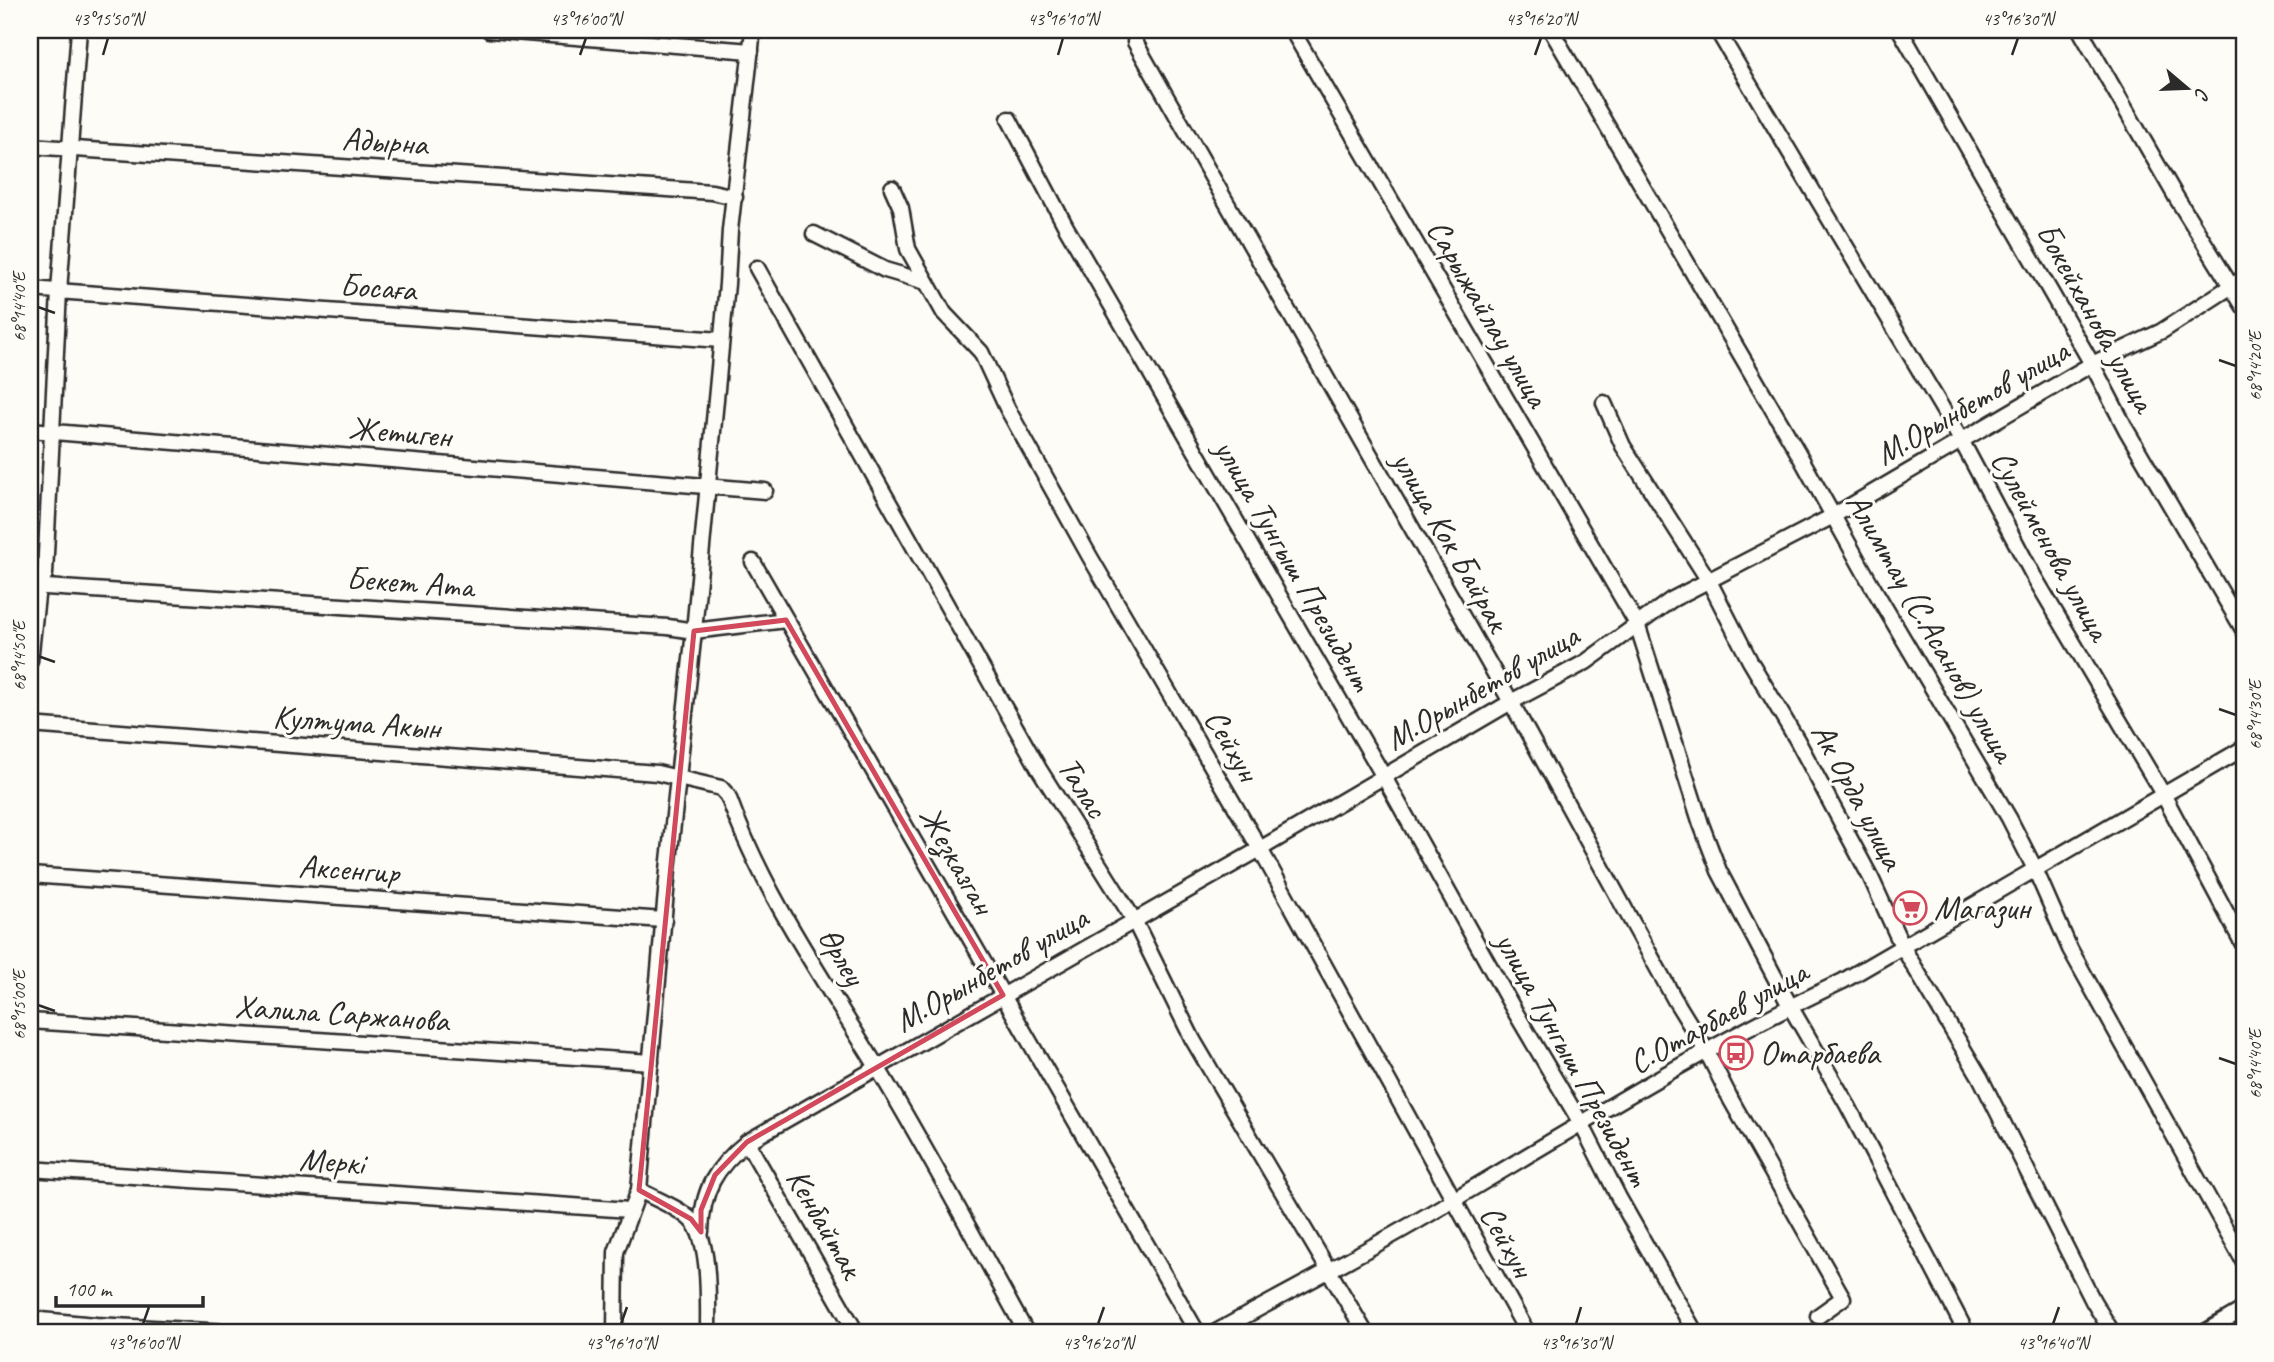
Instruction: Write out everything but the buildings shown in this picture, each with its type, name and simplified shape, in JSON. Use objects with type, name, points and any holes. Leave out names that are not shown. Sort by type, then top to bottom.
[{"type":"street","points":[[30,661],[34,586],[45,574],[59,291],[79,30]]},
{"type":"street","points":[[489,30],[751,51]]},
{"type":"street","points":[[615,1332],[616,1252],[639,1190],[708,485],[730,230],[753,30]]},
{"type":"street","name":"Сарыжайлау улица","points":[[1292,30],[1637,624],[1701,824],[1719,871],[1790,1006],[1848,1106],[1966,1332]]},
{"type":"street","name":"Алимтау (С.Асанов) улица","points":[[1551,30],[2009,818],[2070,949],[2244,1262]]},
{"type":"street","name":"Сулейменова улица","points":[[1717,30],[1961,440],[2033,575],[2164,796],[2244,946]]},
{"type":"street","name":"Бокейханова улица","points":[[1900,30],[2092,364],[2127,431],[2244,631]]},
{"type":"street","points":[[2080,30],[2176,197],[2238,282],[2244,307]]},
{"type":"street","name":"улица Кок Байрак","points":[[1135,42],[1511,702],[1843,1298],[1818,1316]]},
{"type":"street","name":"улица Тунгыш Президент","points":[[1009,118],[1066,227],[1384,777],[1514,1010],[1582,1125],[1619,1198],[1695,1332]]},
{"type":"street","name":"Адырна","points":[[30,146],[386,168],[712,192],[735,197]]},
{"type":"street","name":"Сейхун","points":[[892,188],[901,208],[908,249],[926,282],[944,313],[981,352],[1007,408],[1090,557],[1260,849],[1452,1201],[1527,1332]]},
{"type":"street","points":[[814,234],[885,270],[926,282]]},
{"type":"street","name":"Талас","points":[[758,268],[1039,769],[1133,920],[1193,1040],[1364,1332]]},
{"type":"street","name":"М.Орынбетов улица","points":[[708,1332],[701,1210],[715,1175],[728,1158],[747,1142],[1260,849],[1511,702],[1586,662],[1671,600],[1833,516],[2092,364],[2162,331],[2238,282]]},
{"type":"street","name":"Босаға","points":[[30,289],[721,340]]},
{"type":"street","name":"Ак Орда улица","points":[[1604,403],[1623,446],[1709,581],[1750,661],[1797,740],[1871,878],[1902,946],[1980,1077],[2093,1301],[2112,1332]]},
{"type":"street","name":"Жетиген","points":[[30,430],[765,491]]},
{"type":"street","name":"Жезказган","points":[[752,562],[1198,1332]]},
{"type":"street","name":"Бекет Ата","points":[[34,586],[667,627],[694,631],[786,620]]},
{"type":"street","name":"Култума Акын","points":[[30,725],[657,773],[679,779]]},
{"type":"street","name":"С.Отарбаев улица","points":[[1216,1332],[1452,1201],[1707,1052],[1790,1006],[1843,981],[2244,748]]},
{"type":"street","name":"Өрлеу","points":[[679,779],[721,788],[728,796],[756,865],[877,1067],[1026,1332]]},
{"type":"street","name":"Аксенгир","points":[[30,875],[664,920]]},
{"type":"street","name":"Халила Саржанова","points":[[30,1021],[650,1062]]},
{"type":"street","name":"Кенбайтак","points":[[747,1142],[856,1332]]},
{"type":"street","name":"Меркі","points":[[30,1168],[630,1210]]},
{"type":"street","points":[[639,1190],[691,1219],[701,1232]]},
{"type":"street","points":[[2205,1332],[2244,1309]]},
{"type":"street","points":[[30,1319],[228,1332]]},
{"type":"highlighted area","points":[[786,620],[1003,995],[747,1142],[715,1175],[701,1210],[701,1232],[691,1219],[639,1190],[694,631]]},
{"type":"place","name":"Магазин","points":[[1910,908]]},
{"type":"place","name":"Отарбаева","points":[[1736,1053]]}]
